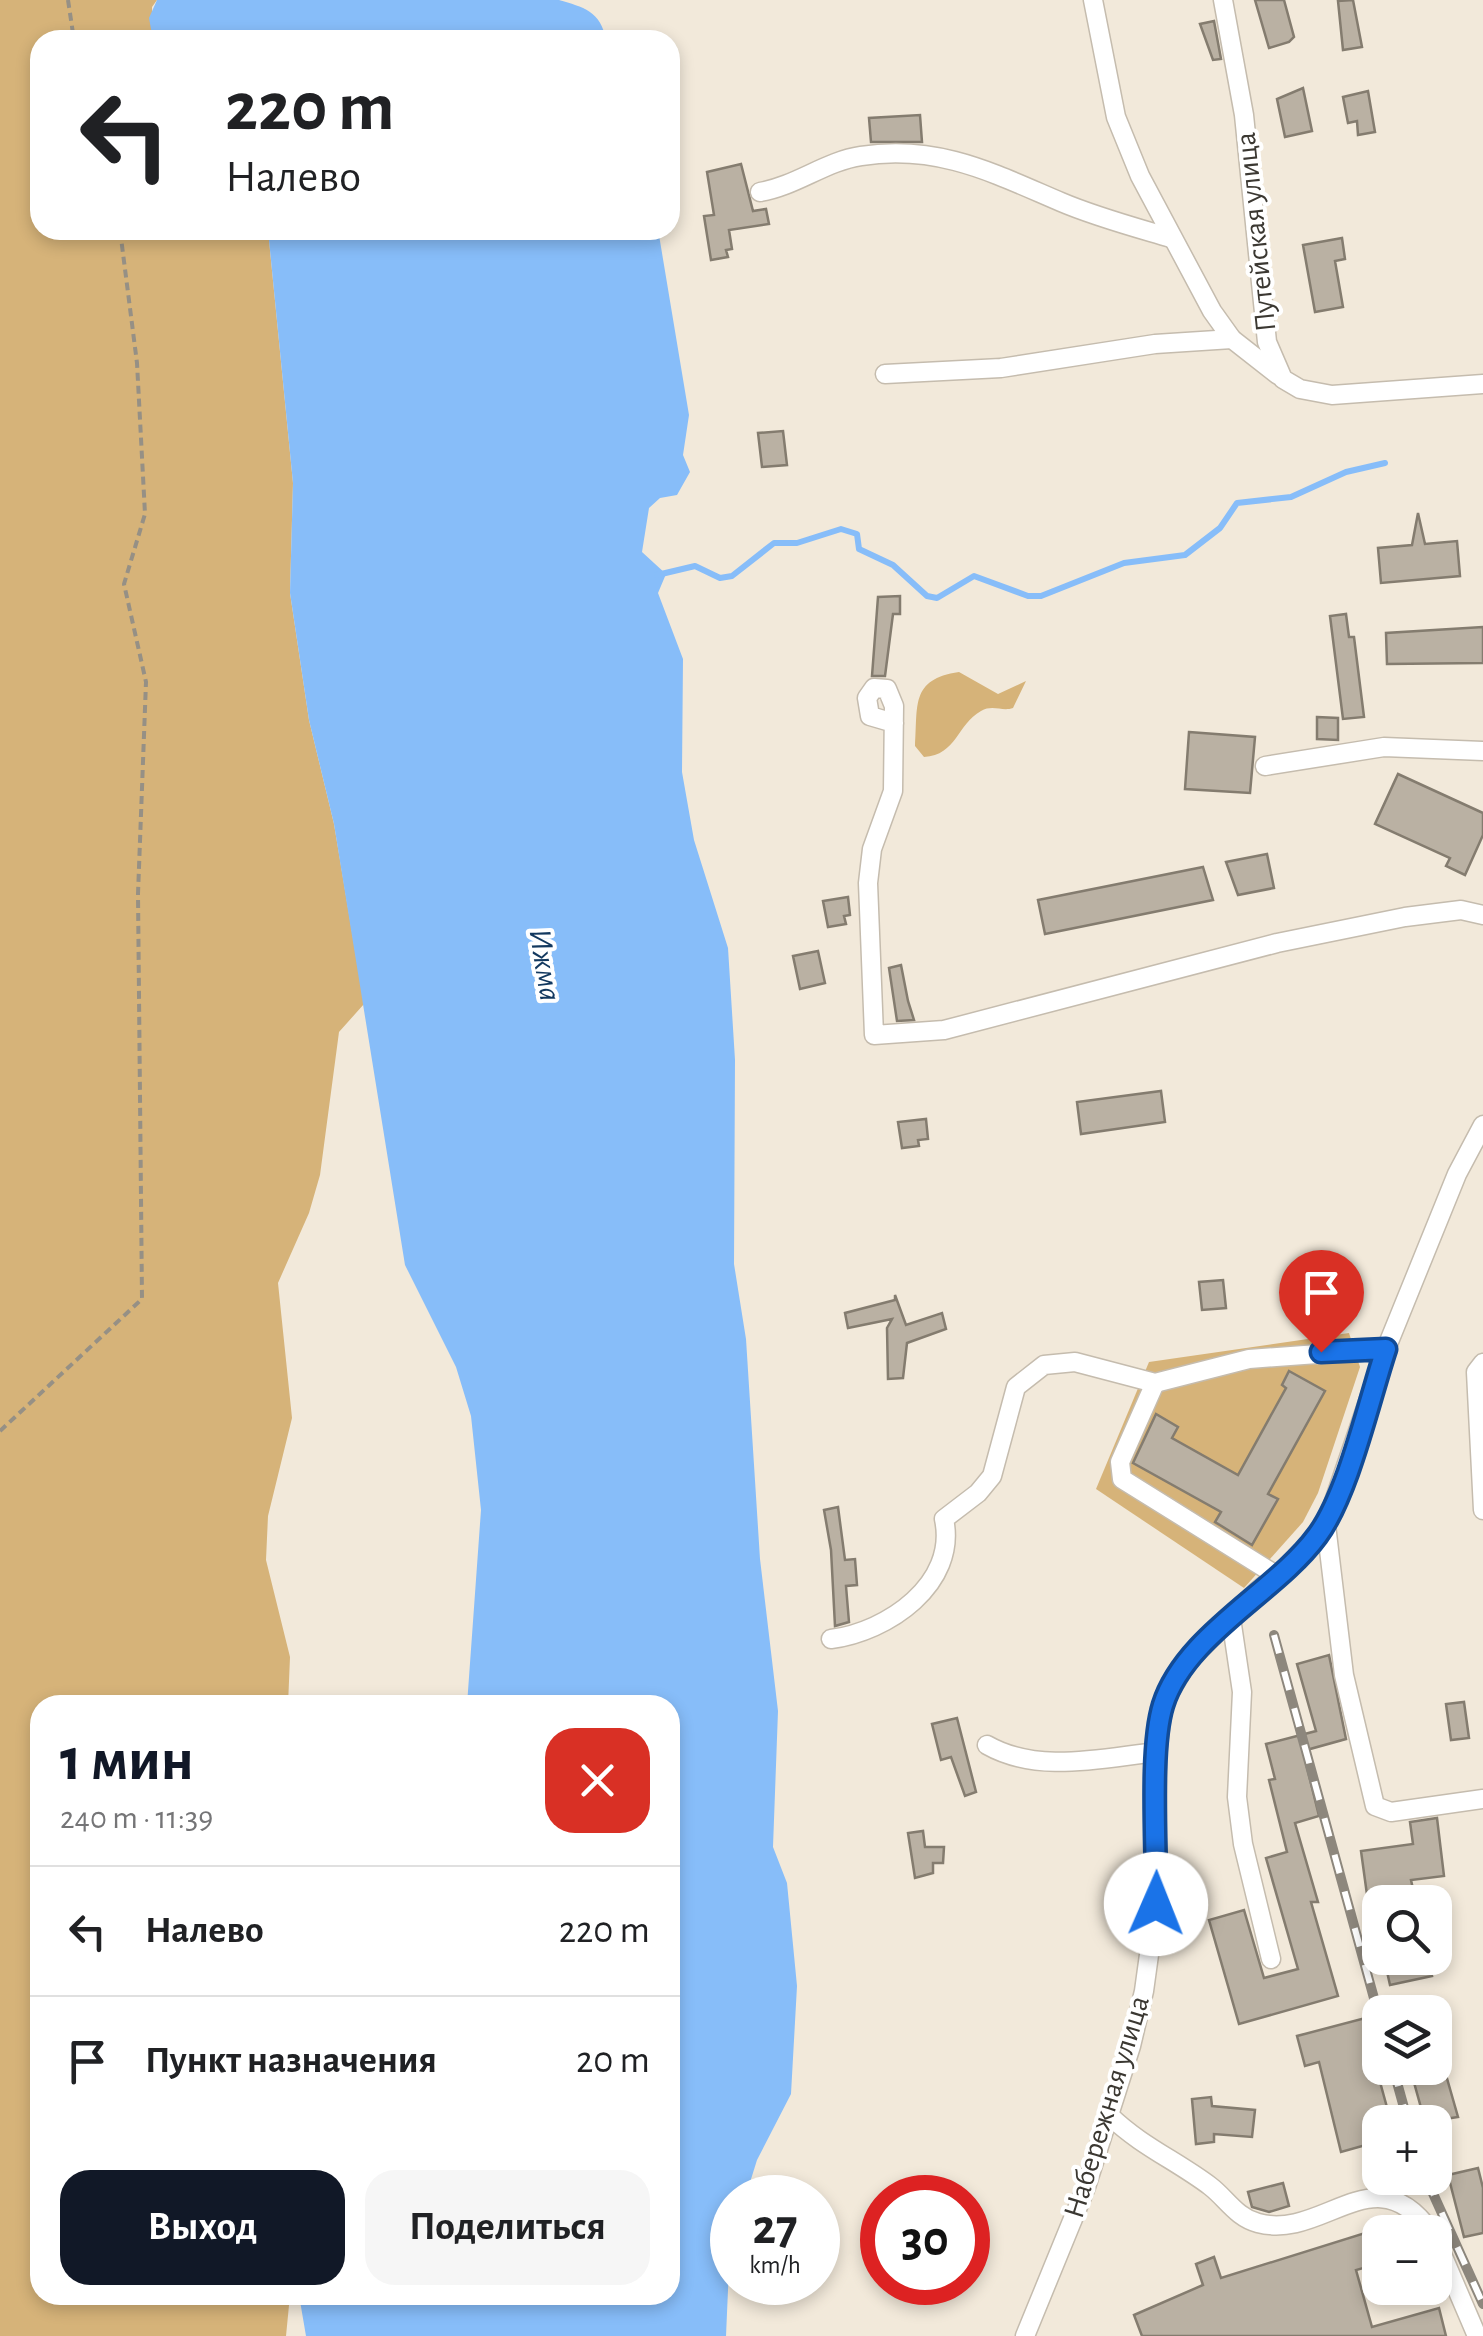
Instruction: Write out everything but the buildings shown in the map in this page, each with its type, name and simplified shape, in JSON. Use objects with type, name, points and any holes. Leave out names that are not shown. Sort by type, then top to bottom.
[{"type":"street","points":[[1092,0],[1116,117],[1171,238],[1232,340],[1300,389],[1332,394],[1483,384]]},
{"type":"street","name":"Путейская улица","points":[[1223,0],[1244,115],[1267,342],[1283,379]]},
{"type":"street","points":[[760,192],[798,182],[842,160],[917,155],[974,164],[1062,203],[1171,238]]},
{"type":"street","points":[[885,374],[1001,368],[1155,344],[1232,340]]},
{"type":"street","points":[[894,723],[893,792],[872,849],[868,883],[874,1036],[944,1030],[1265,946],[1424,913],[1460,910],[1483,915]]},
{"type":"street","points":[[1265,766],[1384,747],[1483,751]]},
{"type":"street","name":"Набережная улица","points":[[1024,2336],[1068,2235],[1131,2046],[1152,1945],[1157,1752],[1163,1704],[1172,1685],[1232,1618],[1326,1525],[1386,1349],[1457,1174],[1483,1125]]},
{"type":"street","points":[[831,1639],[868,1631],[910,1604],[932,1582],[945,1548],[944,1519],[978,1493],[992,1476],[1011,1398],[1030,1372],[1044,1365],[1075,1362],[1155,1383],[1248,1360],[1386,1349]]},
{"type":"street","points":[[1483,1363],[1476,1372],[1483,1510]]},
{"type":"street","points":[[1155,1383],[1120,1462],[1122,1479],[1276,1575]]},
{"type":"street","points":[[1326,1525],[1344,1675],[1375,1806],[1391,1812],[1483,1799]]},
{"type":"street","points":[[1232,1618],[1242,1692],[1237,1797],[1243,1844],[1271,1960]]},
{"type":"street","points":[[987,1745],[1006,1756],[1055,1763],[1157,1752]]},
{"type":"street","points":[[1110,2116],[1135,2141],[1214,2189],[1246,2219],[1276,2225],[1376,2197],[1406,2206],[1414,2215]]},
{"type":"street","points":[[1452,2279],[1477,2336]]},
{"type":"path","points":[[68,0],[72,30]]},
{"type":"path","points":[[0,1432],[142,1299],[138,894],[146,682],[124,584],[145,514],[137,363],[121,240]]},
{"type":"shaded area","points":[[0,0],[157,0],[152,7],[153,30],[30,30],[30,240],[269,240],[293,483],[290,593],[309,720],[334,824],[364,1004],[339,1032],[320,1175],[309,1213],[278,1283],[292,1418],[268,1516],[266,1560],[290,1657],[288,1695],[30,1695],[30,2305],[289,2305],[286,2336],[0,2336]]},
{"type":"shaded area","points":[[959,672],[998,694],[1026,681],[1013,708],[981,711],[943,751],[924,757],[915,746],[920,697],[932,681]]},
{"type":"shaded area","points":[[1349,1333],[1360,1367],[1318,1493],[1303,1522],[1244,1588],[1096,1489],[1149,1362]]},
{"type":"water","points":[[157,0],[559,0],[595,16],[604,30],[151,30],[149,18]]},
{"type":"water","name":"Ижма","points":[[269,240],[660,240],[689,415],[683,455],[690,472],[677,495],[660,498],[649,508],[642,552],[666,574],[658,593],[683,659],[682,772],[694,840],[728,948],[735,1060],[734,1264],[746,1339],[760,1559],[778,1711],[773,1847],[787,1883],[797,1986],[791,2094],[752,2175],[710,2175],[710,2305],[727,2305],[726,2336],[306,2336],[301,2305],[680,2305],[680,1695],[468,1695],[481,1510],[471,1416],[456,1367],[405,1265],[334,824],[309,720],[290,593],[293,483]]},
{"type":"waterway","points":[[657,575],[695,566],[720,578],[732,576],[774,543],[797,543],[841,529],[857,534],[859,549],[893,565],[927,596],[937,598],[974,576],[1028,596],[1041,596],[1124,563],[1185,555],[1220,528],[1237,503],[1291,497],[1346,472],[1385,463]]},
{"type":"railway","points":[[1274,1635],[1373,1995]]},
{"type":"railway","points":[[1398,2085],[1403,2105]]},
{"type":"railway","points":[[1434,2195],[1483,2304]]},
{"type":"route","points":[[1156,1904],[1157,1752],[1163,1704],[1187,1663],[1326,1525],[1386,1349],[1321,1352]]}]
